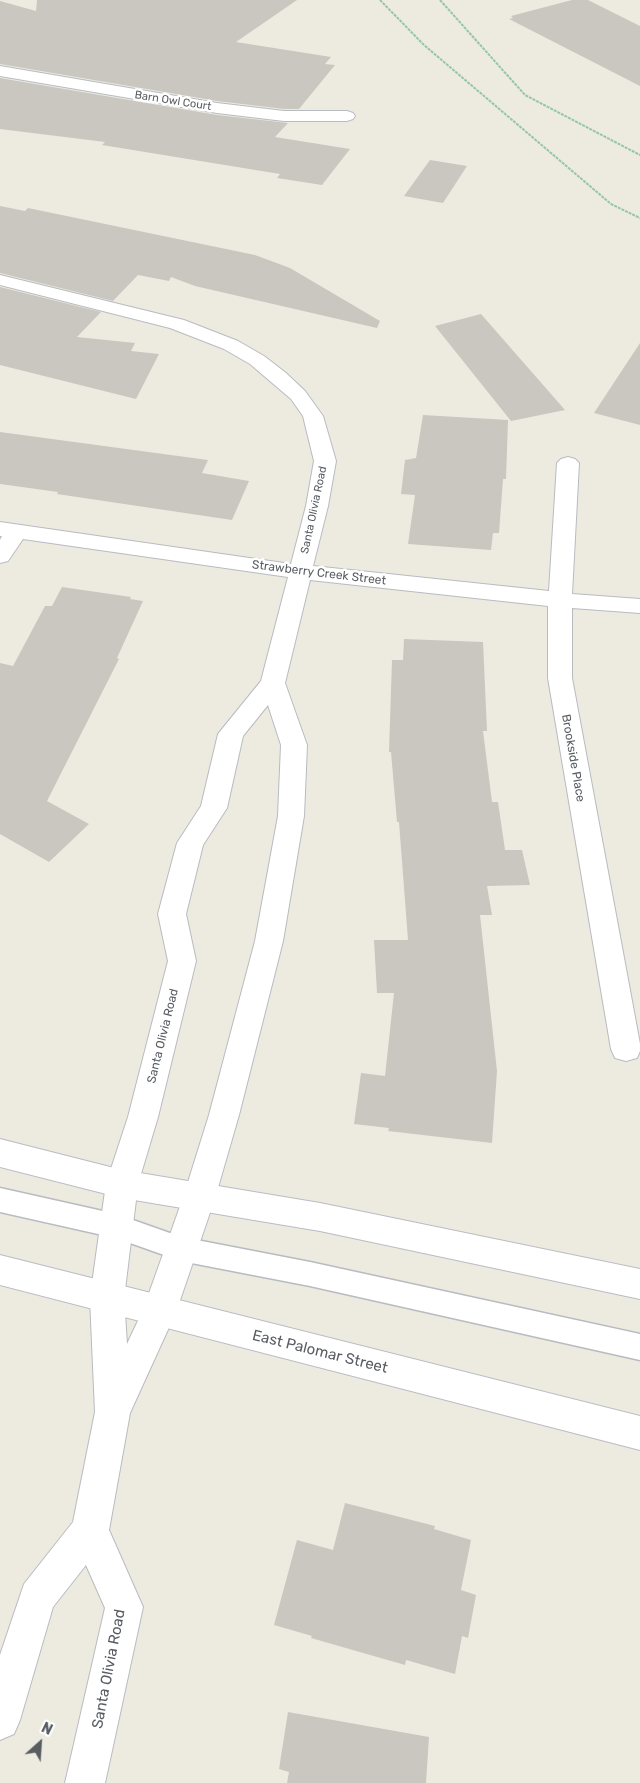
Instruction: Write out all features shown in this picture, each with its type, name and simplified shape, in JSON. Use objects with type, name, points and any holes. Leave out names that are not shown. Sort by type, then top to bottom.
[{"type":"street","name":"Barn Owl Court","points":[[0,71],[217,108],[284,116],[347,116]]},
{"type":"street","name":"Santa Olivia Road","points":[[0,280],[177,324],[231,345],[257,360],[279,377],[298,396],[313,416],[325,461],[317,506],[273,683],[231,734],[214,808],[190,843],[172,914],[182,961],[143,1117],[122,1184],[107,1298],[113,1412]]},
{"type":"street","name":"Brookside Place","points":[[568,463],[560,600],[560,678],[626,1049]]},
{"type":"street","name":"Strawberry Creek Street","points":[[8,530],[300,572],[560,600],[640,606]]},
{"type":"street","points":[[0,556],[8,530]]},
{"type":"street","name":"Santa Olivia Road","points":[[0,1720],[37,1597],[90,1531],[113,1412],[159,1312],[199,1198],[224,1115],[270,941],[291,816],[294,745],[273,683]]},
{"type":"street","points":[[0,1153],[122,1184],[320,1217],[640,1284]]},
{"type":"street","name":"East Palomar Street","points":[[0,1270],[640,1433]]},
{"type":"street","name":"Santa Olivia Road","points":[[85,1783],[124,1607],[90,1531]]},
{"type":"lane","points":[[0,1200],[116,1226],[181,1249],[310,1274],[640,1347]]},
{"type":"path","points":[[380,0],[424,45],[611,204],[640,218]]},
{"type":"path","points":[[440,0],[525,95],[640,155]]},
{"type":"building","points":[[37,0],[297,0],[236,42],[331,57],[325,64],[335,65],[299,109],[284,109],[217,101],[0,64],[0,1],[36,11]]},
{"type":"building","points":[[572,0],[588,0],[640,26],[640,86],[509,19],[513,18],[511,16]]},
{"type":"building","points":[[0,78],[217,115],[288,123],[275,137],[350,149],[322,185],[277,178],[280,174],[102,145],[105,142],[0,129]]},
{"type":"building","points":[[430,160],[467,166],[443,203],[404,196]]},
{"type":"building","points":[[0,206],[25,211],[28,208],[255,255],[290,268],[380,321],[377,328],[195,286],[171,277],[169,281],[138,275],[113,301],[0,273]]},
{"type":"building","points":[[0,287],[101,312],[77,337],[135,343],[131,351],[159,354],[136,399],[0,365]]},
{"type":"building","points":[[481,314],[565,410],[511,421],[435,326]]},
{"type":"building","points":[[640,343],[640,425],[594,413]]},
{"type":"building","points":[[423,415],[508,420],[506,479],[503,479],[499,533],[493,533],[491,550],[408,544],[415,495],[401,494],[405,460],[416,458]]},
{"type":"building","points":[[0,432],[208,460],[202,473],[249,481],[232,520],[0,484]]},
{"type":"building","points":[[62,587],[131,597],[130,599],[143,601],[117,658],[119,659],[47,801],[89,824],[49,862],[0,834],[0,663],[13,666],[45,606],[52,606]]},
{"type":"building","points":[[404,639],[483,642],[487,731],[483,731],[492,802],[498,802],[505,850],[522,850],[530,885],[487,886],[492,915],[480,915],[497,1071],[492,1143],[388,1131],[389,1128],[354,1124],[361,1073],[385,1076],[394,993],[377,993],[374,940],[408,940],[399,822],[397,822],[391,752],[389,752],[392,660],[403,660]]},
{"type":"building","points":[[345,1503],[435,1526],[434,1529],[471,1540],[461,1590],[476,1595],[468,1638],[462,1636],[455,1674],[406,1660],[405,1665],[311,1638],[312,1636],[274,1625],[297,1540],[333,1550]]},
{"type":"building","points":[[288,1712],[429,1737],[426,1783],[287,1783],[289,1772],[279,1769]]}]
